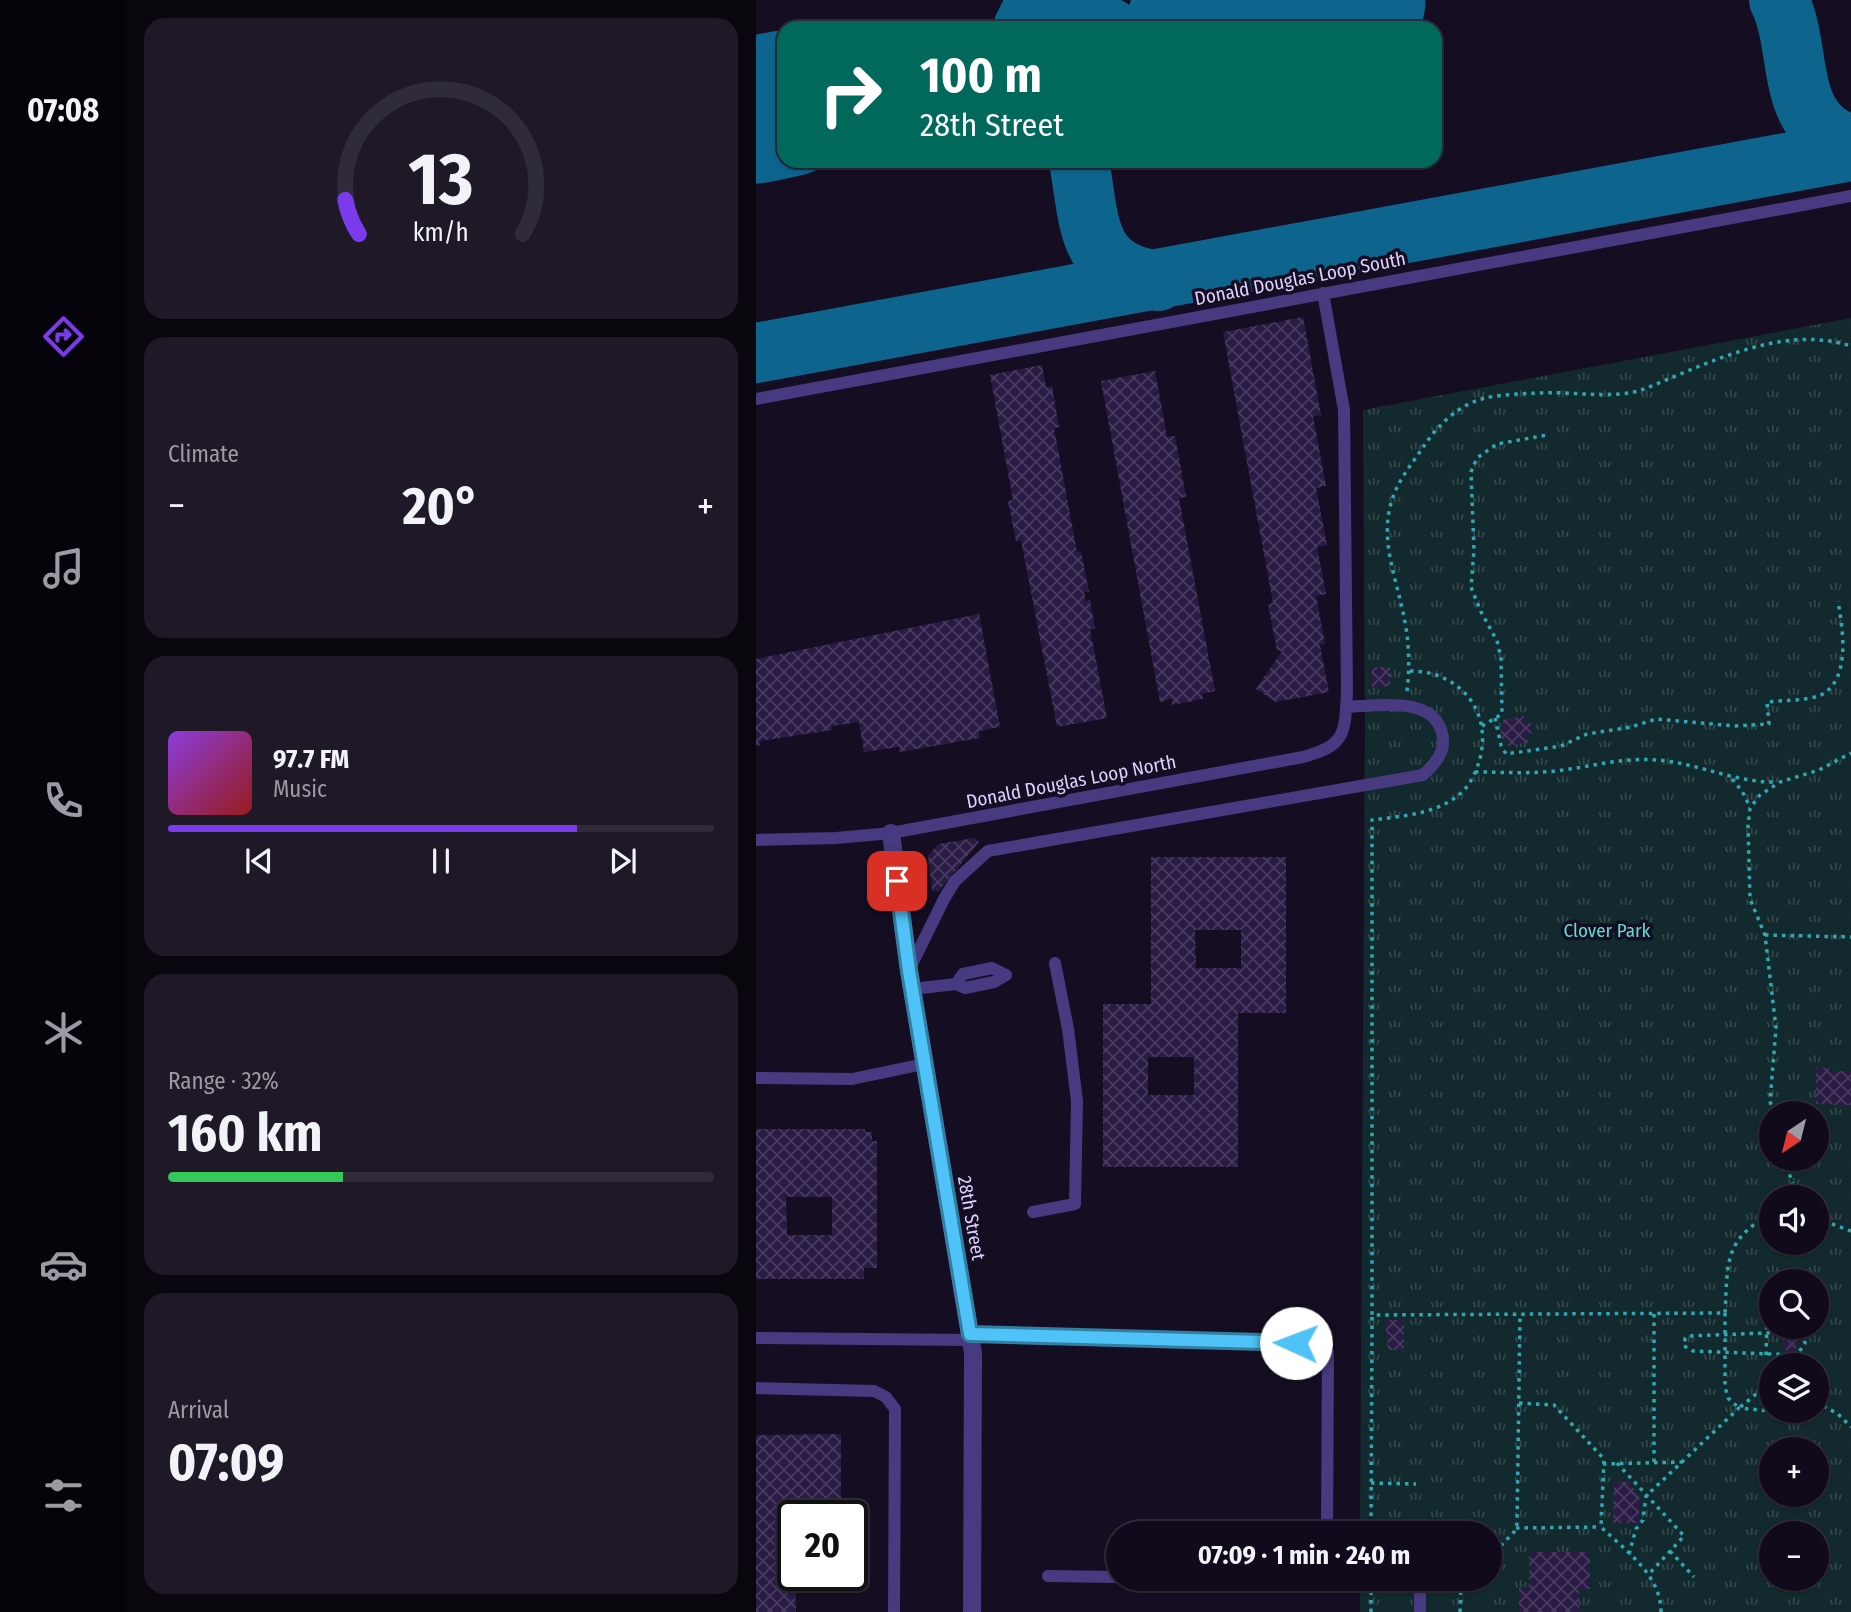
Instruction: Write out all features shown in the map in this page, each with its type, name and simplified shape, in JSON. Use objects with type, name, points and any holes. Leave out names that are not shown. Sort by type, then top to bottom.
[{"type":"street","name":"28th Street","points":[[891,834],[909,971],[974,1353],[972,1612]]},
{"type":"lane","name":"Donald Douglas Loop South","points":[[756,398],[1851,196]]},
{"type":"lane","name":"Donald Douglas Loop North","points":[[756,840],[891,834],[1325,751],[1339,740],[1345,721],[1347,691],[1344,410],[1323,293]]},
{"type":"lane","points":[[909,971],[956,881],[988,850],[1423,775],[1441,753],[1444,739],[1440,723],[1426,711],[1405,706],[1346,707]]},
{"type":"lane","points":[[1033,1212],[1075,1204],[1077,1101],[1068,1029],[1055,964]]},
{"type":"lane","points":[[912,989],[956,984]]},
{"type":"lane","points":[[756,1078],[852,1079],[924,1064]]},
{"type":"lane","points":[[756,1338],[1052,1336],[1321,1344],[1328,1352],[1327,1521]]},
{"type":"lane","points":[[756,1388],[874,1391],[886,1397],[895,1409],[894,1612]]},
{"type":"lane","points":[[1048,1576],[1106,1577]]},
{"type":"lane","points":[[1420,1591],[1420,1612]]},
{"type":"path","points":[[1405,706],[1410,671],[1404,618],[1390,562],[1390,506],[1402,479],[1436,428],[1456,411],[1484,398],[1560,393],[1619,396],[1752,348],[1787,341],[1810,340],[1851,346]]},
{"type":"path","points":[[1482,726],[1502,714],[1501,657],[1497,641],[1471,587],[1474,550],[1471,472],[1477,458],[1497,444],[1547,435]]},
{"type":"path","points":[[1495,718],[1501,746],[1506,754],[1562,746],[1587,734],[1632,727],[1656,719],[1735,726],[1769,724],[1767,702],[1820,695],[1833,688],[1841,675],[1846,662],[1846,649],[1838,601]]},
{"type":"path","points":[[1371,1521],[1373,820],[1416,814],[1441,806],[1464,790],[1475,772],[1483,747],[1482,726],[1471,700],[1453,682],[1429,671],[1410,671]]},
{"type":"path","points":[[1475,772],[1555,771],[1629,759],[1683,764],[1761,783],[1780,782],[1819,770],[1851,754]]},
{"type":"path","points":[[1730,777],[1750,808]]},
{"type":"path","points":[[1770,1101],[1776,1028],[1765,935],[1750,899],[1748,826],[1750,808],[1760,795],[1780,782]]},
{"type":"path","points":[[1765,935],[1851,937]]},
{"type":"path","points":[[1759,1221],[1736,1241],[1728,1263],[1725,1312],[1725,1387],[1728,1398],[1739,1408],[1759,1410]]},
{"type":"path","points":[[1829,1223],[1851,1231]]},
{"type":"path","points":[[1372,1315],[1725,1312]]},
{"type":"path","points":[[1654,1313],[1654,1462]]},
{"type":"path","points":[[1502,1544],[1516,1528],[1520,1314]]},
{"type":"path","points":[[1759,1333],[1688,1336],[1684,1346],[1693,1351],[1759,1355]]},
{"type":"path","points":[[1629,1554],[1636,1529],[1643,1520],[1646,1496],[1739,1408],[1759,1393]]},
{"type":"path","points":[[1518,1403],[1554,1405],[1604,1459],[1601,1527]]},
{"type":"path","points":[[1829,1409],[1851,1427]]},
{"type":"path","points":[[1604,1464],[1682,1462]]},
{"type":"path","points":[[1617,1464],[1684,1536],[1649,1574]]},
{"type":"path","points":[[1371,1483],[1416,1484]]},
{"type":"path","points":[[1516,1528],[1601,1527],[1649,1574],[1661,1601],[1661,1612]]},
{"type":"path","points":[[1670,1551],[1694,1577]]},
{"type":"path","points":[[1371,1591],[1371,1612]]},
{"type":"path","points":[[1460,1612],[1461,1591]]},
{"type":"green space","name":"Clover Park","points":[[1851,318],[1851,1612],[1360,1612],[1360,1591],[1502,1591],[1502,1521],[1360,1521],[1365,728],[1363,410]]},
{"type":"building","points":[[1303,317],[1321,415],[1313,416],[1326,486],[1316,488],[1327,545],[1317,547],[1326,594],[1316,596],[1325,644],[1320,645],[1329,692],[1276,702],[1256,689],[1282,651],[1277,650],[1268,604],[1273,603],[1223,332]]},
{"type":"building","points":[[1042,365],[1046,387],[1052,386],[1059,427],[1054,428],[1077,552],[1081,551],[1089,592],[1084,592],[1086,601],[1090,600],[1095,628],[1090,629],[1107,718],[1057,727],[1021,540],[1016,541],[1008,501],[1013,500],[990,375]]},
{"type":"building","points":[[1155,371],[1167,437],[1175,436],[1186,497],[1179,498],[1215,691],[1202,694],[1203,699],[1172,705],[1172,699],[1160,702],[1101,381]]},
{"type":"building","points":[[979,614],[1000,727],[979,731],[980,738],[899,752],[899,747],[864,752],[859,722],[832,726],[832,730],[760,741],[761,745],[756,746],[756,659]]},
{"type":"building","points":[[1372,667],[1390,667],[1390,686],[1372,687]]},
{"type":"building","points":[[1524,716],[1525,724],[1531,723],[1533,733],[1527,734],[1528,742],[1508,746],[1507,740],[1502,740],[1500,726],[1504,726],[1503,720]]},
{"type":"building","points":[[975,838],[979,842],[938,892],[932,890],[928,856],[938,844]]},
{"type":"building","points":[[1151,857],[1286,857],[1286,1013],[1238,1013],[1238,1167],[1103,1167],[1103,1004],[1151,1004]],"holes":[[[1195,930],[1241,930],[1241,968],[1196,968]],[[1148,1057],[1194,1057],[1194,1095],[1148,1095]]]},
{"type":"building","points":[[1816,1068],[1851,1071],[1851,1105],[1816,1101]]},
{"type":"building","points":[[756,1129],[865,1129],[865,1132],[872,1132],[872,1141],[877,1141],[877,1268],[864,1268],[864,1279],[756,1279]],"holes":[[[786,1197],[832,1197],[832,1235],[787,1235]]]},
{"type":"building","points":[[1385,1320],[1404,1320],[1404,1350],[1388,1350]]},
{"type":"building","points":[[1784,1339],[1797,1340],[1797,1346],[1790,1351],[1782,1343]]},
{"type":"building","points":[[841,1434],[841,1500],[777,1500],[777,1591],[795,1591],[796,1612],[756,1612],[756,1435]]},
{"type":"building","points":[[1614,1482],[1629,1482],[1639,1496],[1639,1523],[1613,1523]]},
{"type":"building","points":[[1529,1552],[1590,1552],[1590,1589],[1579,1589],[1579,1612],[1519,1612],[1519,1588],[1529,1588]]},
{"type":"taxiway","points":[[1026,21],[1037,0]]},
{"type":"taxiway","points":[[1067,0],[1082,15],[1095,21]]},
{"type":"taxiway","points":[[1779,0],[1804,103],[1814,121],[1829,135],[1851,145]]},
{"type":"taxiway","points":[[756,353],[1851,151]]},
{"type":"taxiway","points":[[1080,168],[1089,223],[1103,254],[1116,266],[1134,275],[1158,281]]},
{"type":"runway","points":[[1237,21],[1352,0]]},
{"type":"runway","points":[[756,110],[777,106]]},
{"type":"route","points":[[897,881],[909,971],[970,1334],[1296,1343]]}]
